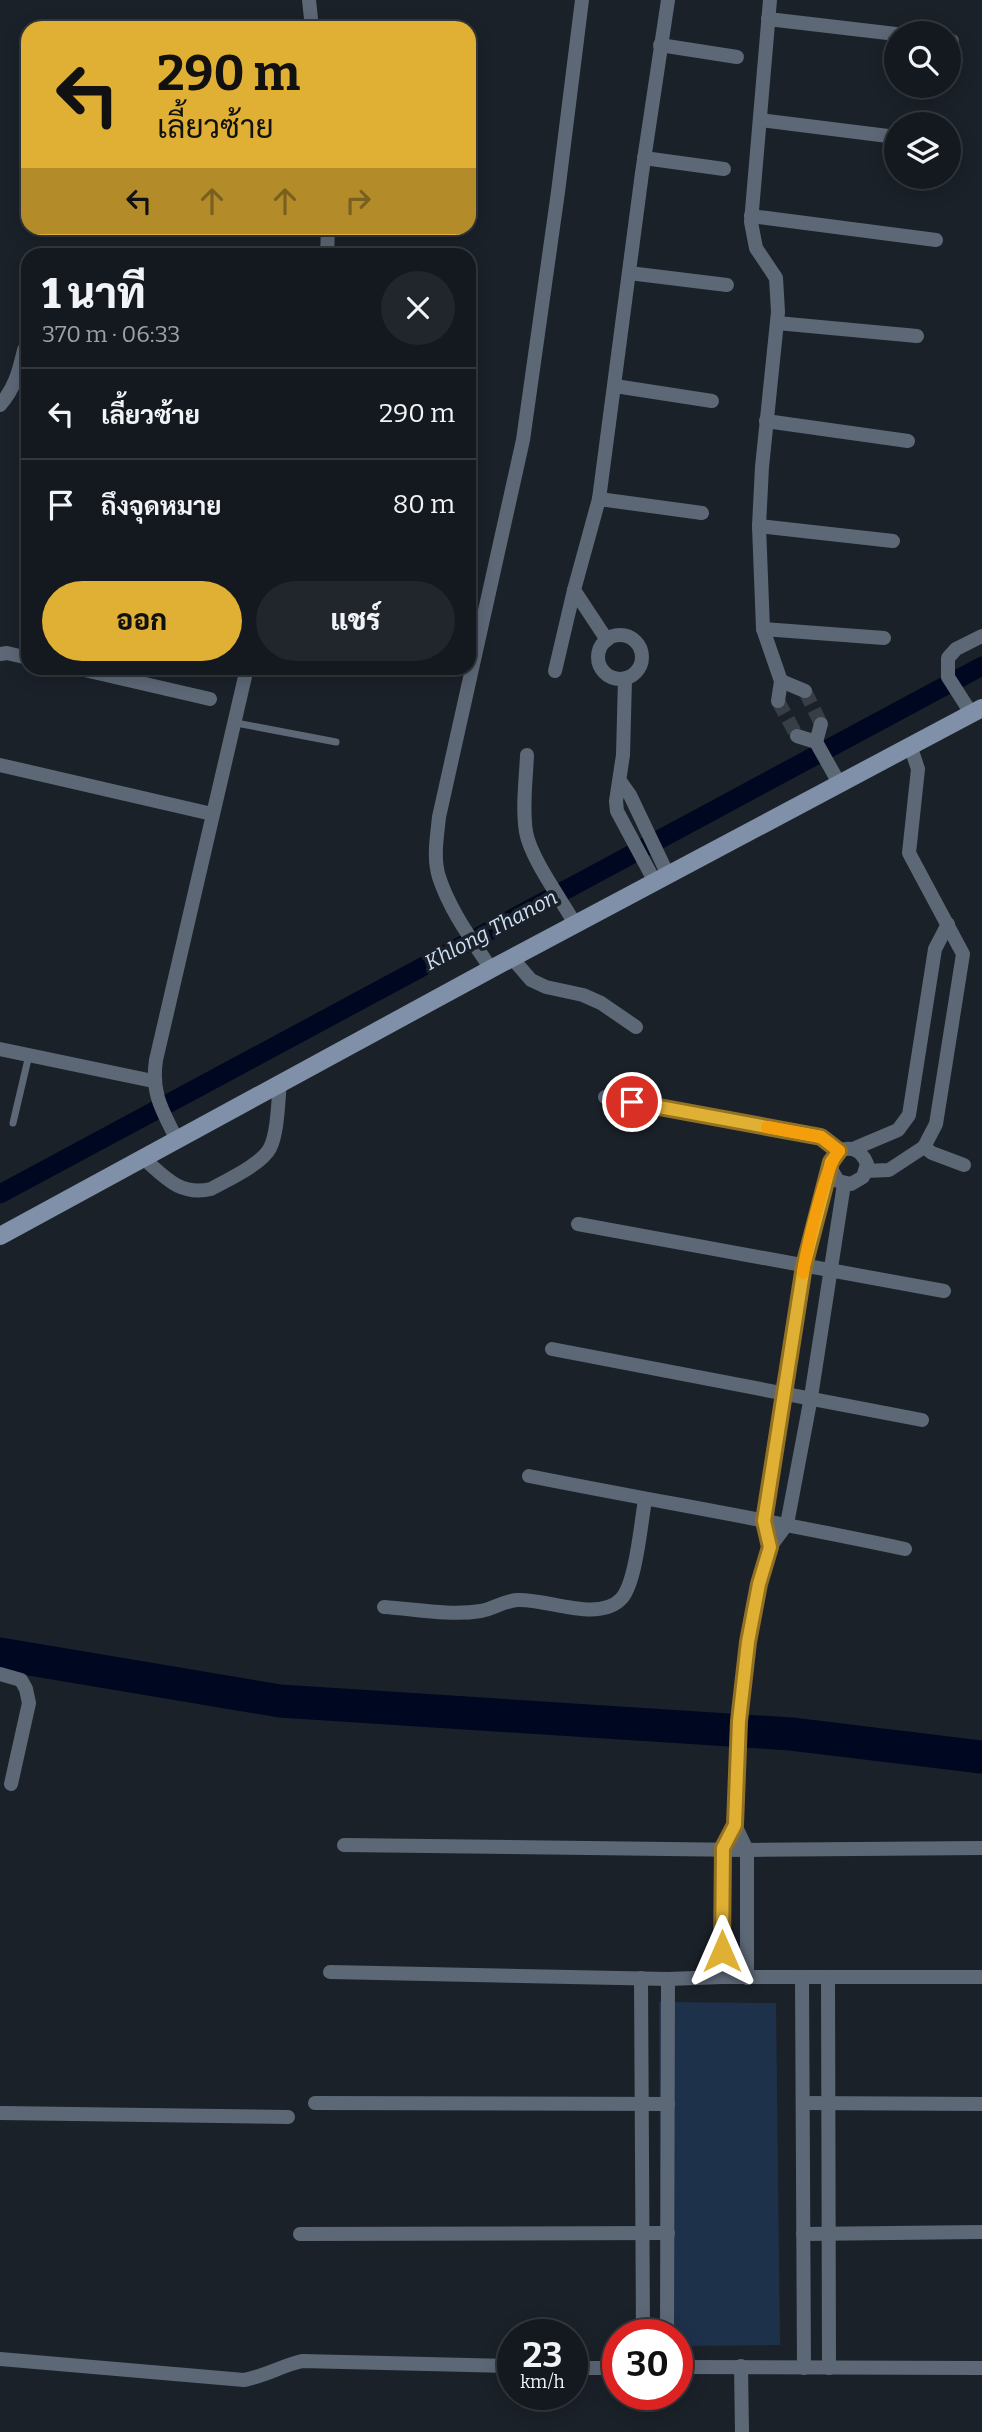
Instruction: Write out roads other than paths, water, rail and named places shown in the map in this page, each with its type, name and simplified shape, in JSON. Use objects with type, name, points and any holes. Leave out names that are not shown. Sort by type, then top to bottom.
[{"type":"street","points":[[309,0],[311,21]]},
{"type":"street","points":[[476,651],[523,440],[582,0]]},
{"type":"street","points":[[555,671],[599,499],[644,158],[668,0]]},
{"type":"street","points":[[770,0],[751,216],[757,248],[776,278],[777,323],[766,421],[759,526],[763,629],[780,681],[778,701]]},
{"type":"street","points":[[768,19],[884,33]]},
{"type":"street","points":[[660,45],[737,57]]},
{"type":"street","points":[[760,120],[884,136]]},
{"type":"street","points":[[644,158],[724,169]]},
{"type":"street","points":[[751,216],[936,240]]},
{"type":"street","points":[[629,273],[727,285]]},
{"type":"street","points":[[777,323],[917,336]]},
{"type":"street","points":[[0,405],[16,382],[21,362]]},
{"type":"street","points":[[615,386],[712,401]]},
{"type":"street","points":[[766,421],[908,441]]},
{"type":"street","points":[[599,499],[702,513]]},
{"type":"street","points":[[759,526],[894,541]]},
{"type":"street","points":[[574,590],[607,640]]},
{"type":"street","points":[[763,629],[884,638]]},
{"type":"street","points":[[616,636],[635,640],[643,658],[634,674],[625,678],[606,674],[600,666],[598,656],[601,647],[616,636]]},
{"type":"street","points":[[0,1236],[142,1157],[173,1132],[280,1082],[487,962],[512,958],[572,919],[657,871],[837,778],[911,745],[976,708],[948,677],[948,658],[956,649],[982,636]]},
{"type":"street","points":[[0,654],[21,656]]},
{"type":"street","points":[[106,675],[210,699]]},
{"type":"street","points":[[173,1132],[154,1086],[156,1060],[246,675]]},
{"type":"street","points":[[471,675],[439,817],[436,845],[439,876],[460,923],[487,962]]},
{"type":"street","points":[[625,678],[625,726],[617,811],[627,831],[657,871]]},
{"type":"street","points":[[780,681],[805,691]]},
{"type":"street","points":[[821,724],[818,744],[837,778]]},
{"type":"street","points":[[797,736],[818,744]]},
{"type":"street","points":[[866,1171],[889,1170],[924,1147],[936,1124],[963,954],[909,853],[918,769],[911,745]]},
{"type":"street","points":[[527,755],[526,834],[535,856],[572,919]]},
{"type":"street","points":[[0,765],[212,814]]},
{"type":"street","points":[[620,781],[642,824],[657,871]]},
{"type":"street","points":[[770,1547],[764,1521],[804,1266],[825,1181],[834,1155],[898,1130],[909,1115],[935,949],[948,924]]},
{"type":"street","points":[[512,958],[531,981],[583,995],[601,1003],[636,1027]]},
{"type":"street","points":[[0,1049],[154,1086]]},
{"type":"street","points":[[142,1157],[178,1188],[203,1191],[211,1189],[264,1157],[270,1149],[274,1139],[280,1082]]},
{"type":"street","points":[[605,1097],[821,1137],[864,1157],[866,1171],[858,1182],[844,1184],[833,1175],[831,1169]]},
{"type":"street","points":[[924,1147],[932,1153],[964,1164]]},
{"type":"street","points":[[722,1977],[723,1848],[735,1825],[739,1721],[748,1642],[759,1584],[770,1547],[787,1524],[811,1397],[844,1184]]},
{"type":"street","points":[[578,1224],[944,1291]]},
{"type":"street","points":[[552,1349],[922,1420]]},
{"type":"street","points":[[528,1476],[645,1500],[787,1524],[905,1549]]},
{"type":"street","points":[[383,1607],[460,1613],[482,1611],[520,1600],[594,1610],[613,1605],[623,1598],[631,1580],[645,1500]]},
{"type":"street","points":[[0,1674],[21,1680],[29,1703],[11,1784]]},
{"type":"street","points":[[735,1825],[747,1850],[747,1978]]},
{"type":"street","points":[[344,1845],[747,1850],[982,1848]]},
{"type":"street","points":[[330,1972],[668,1979],[982,1977]]},
{"type":"street","points":[[641,1978],[643,2319]]},
{"type":"street","points":[[802,1978],[804,2368]]},
{"type":"street","points":[[828,1978],[829,2368]]},
{"type":"street","points":[[667,2319],[668,1979]]},
{"type":"street","points":[[803,2102],[982,2104]]},
{"type":"street","points":[[315,2103],[668,2104]]},
{"type":"street","points":[[0,2113],[288,2117]]},
{"type":"street","points":[[803,2234],[982,2232]]},
{"type":"street","points":[[300,2234],[668,2233]]},
{"type":"street","points":[[0,2359],[244,2380],[262,2377],[285,2365],[302,2361],[497,2366]]},
{"type":"street","points":[[741,2366],[742,2432]]},
{"type":"street","points":[[693,2367],[982,2368]]},
{"type":"lane","points":[[236,723],[336,742]]},
{"type":"lane","points":[[13,1122],[29,1054]]},
{"type":"waterway","name":"Khlong Thanon","points":[[0,1194],[982,666]]},
{"type":"waterway","points":[[0,1654],[280,1701],[791,1734],[982,1757]]},
{"type":"tunnel","points":[[805,691],[821,724]]},
{"type":"tunnel","points":[[778,701],[797,736]]}]
